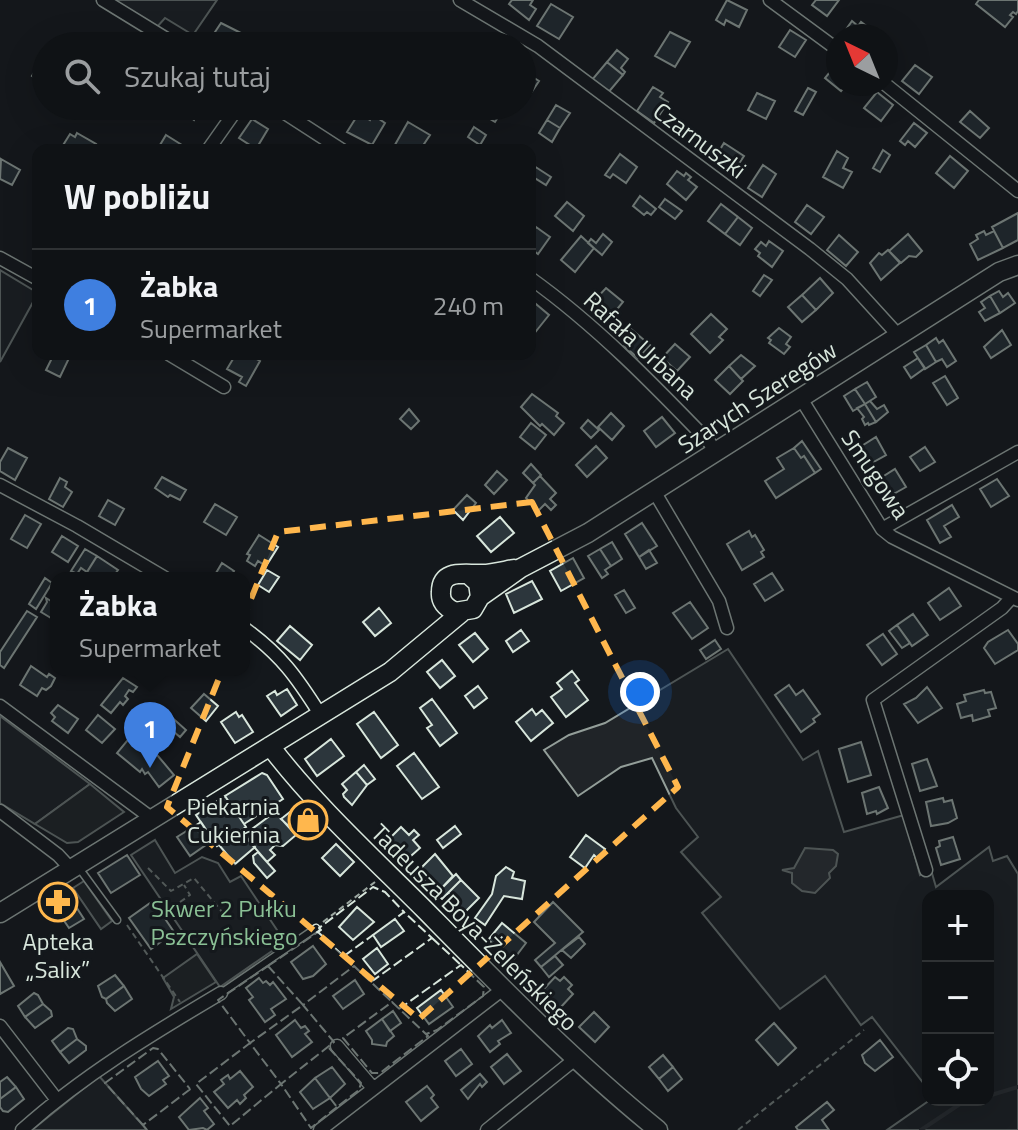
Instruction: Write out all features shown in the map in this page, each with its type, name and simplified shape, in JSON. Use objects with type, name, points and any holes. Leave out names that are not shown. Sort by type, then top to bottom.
[{"type":"street","points":[[103,0],[155,32]]},
{"type":"street","name":"Czarnuszki","points":[[460,0],[514,32]]},
{"type":"street","points":[[770,0],[826,41]]},
{"type":"street","name":"Czarnuszki","points":[[536,45],[810,249],[847,279],[898,335]]},
{"type":"street","points":[[898,94],[1018,191]]},
{"type":"street","points":[[212,144],[229,120]]},
{"type":"street","points":[[296,120],[333,144]]},
{"type":"street","points":[[0,258],[32,276]]},
{"type":"street","name":"Szarych Szeregów","points":[[480,597],[521,568],[588,533],[999,272],[1018,265]]},
{"type":"street","name":"Rafała Urbana","points":[[536,282],[567,304],[643,373],[710,443],[714,453]]},
{"type":"street","points":[[179,360],[224,387]]},
{"type":"street","name":"Smugowa","points":[[800,397],[882,529],[892,537],[1015,599]]},
{"type":"street","points":[[882,529],[1018,452]]},
{"type":"street","points":[[0,485],[155,572]]},
{"type":"street","points":[[654,491],[719,601],[727,628]]},
{"type":"street","name":"Szarych Szeregów","points":[[468,574],[521,568]]},
{"type":"street","points":[[0,913],[390,672],[422,646],[461,613],[473,609],[480,597],[478,583],[468,574],[454,574],[441,587],[442,600],[422,646]]},
{"type":"street","points":[[926,870],[873,700],[1015,599]]},
{"type":"street","points":[[442,600],[449,609],[461,613]]},
{"type":"street","points":[[250,633],[298,678],[320,714]]},
{"type":"street","points":[[0,706],[154,820]]},
{"type":"street","name":"Tadeusza Boya-Żeleńskiego","points":[[270,746],[328,813],[574,1060],[658,1130]]},
{"type":"street","points":[[0,811],[74,868]]},
{"type":"street","points":[[320,1130],[503,989]]},
{"type":"street","points":[[22,1130],[57,1100],[144,1038],[221,993]]},
{"type":"street","points":[[0,1026],[57,1100]]},
{"type":"street","points":[[337,1046],[372,1087]]},
{"type":"street","points":[[487,1130],[574,1060]]},
{"type":"lane","points":[[74,868],[117,920]]},
{"type":"lane","points":[[221,993],[316,928]]},
{"type":"path","points":[[148,868],[171,891],[194,878],[227,918]]},
{"type":"path","points":[[316,928],[379,879]]},
{"type":"path","points":[[180,902],[190,895],[183,884]]},
{"type":"path","points":[[117,920],[126,923],[169,982],[186,1013]]},
{"type":"path","points":[[738,1130],[864,1030]]},
{"type":"highlighted area","points":[[532,502],[678,787],[419,1019],[167,807],[278,532]]},
{"type":"green space","points":[[111,0],[217,0],[195,32],[188,32],[165,18],[157,27]]},
{"type":"green space","points":[[0,270],[32,289],[32,304],[0,362]]},
{"type":"green space","points":[[728,649],[803,760],[818,751],[844,832],[904,815],[920,875],[931,870],[936,887],[989,847],[993,861],[1007,856],[1018,874],[1018,1130],[887,1130],[922,1106],[994,1106],[994,890],[922,890],[922,1081],[872,1017],[861,1025],[825,976],[780,1009],[702,913],[721,897],[681,852],[698,837],[676,808],[652,758],[621,767],[578,796],[544,750],[569,735],[605,723]]},
{"type":"green space","points":[[0,716],[90,784],[35,824],[0,803]]},
{"type":"green space","name":"Skwer 2 Pułku Pszczyńskiego","points":[[155,840],[175,873],[202,857],[218,863],[230,882],[241,876],[285,942],[220,987],[131,855]]},
{"type":"green space","points":[[99,1076],[147,1130],[32,1130]]},
{"type":"shaded area","points":[[90,784],[124,812],[78,842],[67,843],[35,824]]},
{"type":"shaded area","points":[[805,848],[833,850],[838,854],[836,866],[829,873],[830,878],[815,893],[802,891],[792,883],[792,873],[782,870],[794,868]]},
{"type":"shaded area","points":[[84,881],[112,921],[101,929],[73,888]]},
{"type":"shaded area","points":[[197,954],[216,982],[171,1009],[174,997],[163,978]]},
{"type":"building","points":[[512,0],[533,0],[530,5],[536,9],[529,20],[509,4]]},
{"type":"building","points":[[727,0],[747,10],[739,27],[726,20],[724,25],[716,20]]},
{"type":"building","points":[[816,0],[839,0],[827,16],[812,5]]},
{"type":"building","points":[[979,0],[1018,0],[1018,11],[1010,15],[1013,17],[1005,27],[976,4]]},
{"type":"building","points":[[551,4],[573,17],[559,39],[537,26]]},
{"type":"building","points":[[221,23],[239,32],[215,32]]},
{"type":"building","points":[[790,30],[806,40],[795,57],[779,47]]},
{"type":"building","points":[[670,32],[690,42],[675,67],[655,56]]},
{"type":"building","points":[[617,50],[628,59],[621,68],[625,72],[623,75],[607,62]]},
{"type":"building","points":[[607,62],[623,75],[607,94],[591,81]]},
{"type":"building","points":[[915,65],[932,77],[919,94],[902,81]]},
{"type":"building","points":[[653,87],[663,93],[660,97],[668,102],[654,123],[637,111]]},
{"type":"building","points":[[808,88],[816,92],[803,115],[795,111]]},
{"type":"building","points":[[757,93],[775,101],[766,119],[748,110]]},
{"type":"building","points":[[874,96],[882,96],[893,105],[881,121],[864,108]]},
{"type":"building","points":[[556,105],[570,113],[560,128],[547,120]]},
{"type":"building","points":[[970,111],[989,128],[980,138],[960,122]]},
{"type":"building","points":[[251,120],[268,129],[259,144],[248,144],[239,138]]},
{"type":"building","points":[[355,120],[380,120],[385,123],[373,144],[347,132]]},
{"type":"building","points":[[547,120],[560,128],[552,142],[539,133]]},
{"type":"building","points":[[408,122],[430,135],[424,144],[395,144]]},
{"type":"building","points":[[914,123],[927,133],[915,147],[908,141],[905,145],[900,141]]},
{"type":"building","points":[[474,127],[486,135],[481,144],[468,137]]},
{"type":"building","points":[[77,133],[96,144],[64,144],[70,134],[75,137]]},
{"type":"building","points":[[166,135],[180,144],[161,144]]},
{"type":"building","points":[[724,143],[744,156],[732,174],[713,161]]},
{"type":"building","points":[[883,150],[890,155],[880,172],[873,168]]},
{"type":"building","points":[[837,151],[848,158],[843,168],[852,172],[843,188],[823,177]]},
{"type":"building","points":[[620,154],[637,167],[626,183],[613,174],[610,178],[605,175]]},
{"type":"building","points":[[950,156],[968,171],[954,188],[936,173]]},
{"type":"building","points":[[1,159],[20,170],[12,185],[0,179]]},
{"type":"building","points":[[763,165],[776,174],[762,197],[748,188]]},
{"type":"building","points":[[536,167],[551,177],[546,185],[536,179]]},
{"type":"building","points":[[677,171],[691,177],[688,180],[697,187],[686,200],[667,184]]},
{"type":"building","points":[[640,196],[656,209],[651,215],[647,212],[644,215],[633,206]]},
{"type":"building","points":[[665,199],[682,211],[675,219],[659,207]]},
{"type":"building","points":[[567,202],[584,216],[573,231],[555,216]]},
{"type":"building","points":[[721,204],[738,217],[725,234],[708,221]]},
{"type":"building","points":[[807,205],[824,217],[811,234],[795,222]]},
{"type":"building","points":[[1018,213],[1018,240],[1003,248],[992,227]]},
{"type":"building","points":[[738,217],[752,228],[740,245],[725,234]]},
{"type":"building","points":[[536,227],[550,237],[538,254],[536,252]]},
{"type":"building","points":[[984,231],[986,235],[994,231],[1003,248],[978,260],[970,244],[978,239],[976,235]]},
{"type":"building","points":[[603,234],[612,242],[602,255],[588,243],[591,239],[596,243]]},
{"type":"building","points":[[908,234],[922,251],[901,263],[889,251]]},
{"type":"building","points":[[839,235],[858,252],[846,266],[827,250]]},
{"type":"building","points":[[581,236],[594,248],[575,272],[561,260]]},
{"type":"building","points":[[769,241],[783,251],[772,267],[758,256],[760,253],[755,249],[761,242],[766,246]]},
{"type":"building","points":[[888,250],[900,263],[881,280],[870,263],[879,253],[882,255]]},
{"type":"building","points":[[764,275],[772,280],[760,296],[753,291]]},
{"type":"building","points":[[820,278],[833,293],[816,310],[802,295]]},
{"type":"building","points":[[606,288],[623,302],[610,318],[592,303]]},
{"type":"building","points":[[999,291],[1003,297],[1008,293],[1015,303],[1000,313],[990,296]]},
{"type":"building","points":[[802,295],[816,310],[802,322],[788,307]]},
{"type":"building","points":[[990,296],[1000,313],[985,321],[979,312],[985,308],[981,302]]},
{"type":"building","points":[[536,304],[549,315],[536,331]]},
{"type":"building","points":[[711,314],[727,329],[719,337],[723,340],[710,353],[691,334]]},
{"type":"building","points":[[779,328],[791,337],[786,344],[790,347],[784,354],[769,343],[771,340],[768,338]]},
{"type":"building","points":[[631,329],[650,345],[638,358],[624,346],[631,339],[626,335]]},
{"type":"building","points":[[1002,330],[1011,345],[991,358],[984,347]]},
{"type":"building","points":[[936,338],[939,343],[943,340],[956,361],[947,367],[942,359],[936,362],[926,345]]},
{"type":"building","points":[[675,344],[690,357],[677,371],[662,358]]},
{"type":"building","points":[[926,345],[936,362],[925,369],[914,352]]},
{"type":"building","points":[[741,355],[755,366],[741,379],[729,366]]},
{"type":"building","points":[[918,358],[925,368],[911,378],[904,367]]},
{"type":"building","points":[[51,360],[68,360],[60,377],[46,370]]},
{"type":"building","points":[[232,360],[260,361],[246,386],[239,382],[242,377],[227,369]]},
{"type":"building","points":[[729,366],[743,381],[730,394],[715,380]]},
{"type":"building","points":[[945,376],[958,398],[947,405],[933,383]]},
{"type":"building","points":[[867,382],[876,397],[865,404],[855,389]]},
{"type":"building","points":[[855,389],[865,404],[853,411],[844,396]]},
{"type":"building","points":[[532,394],[558,413],[556,416],[564,423],[554,435],[521,407]]},
{"type":"building","points":[[870,401],[877,409],[884,405],[888,412],[876,422],[865,404]]},
{"type":"building","points":[[865,404],[876,422],[869,425],[865,425],[864,417],[857,408]]},
{"type":"building","points":[[409,409],[419,421],[411,429],[400,419]]},
{"type":"building","points":[[611,413],[624,426],[612,440],[598,427]]},
{"type":"building","points":[[662,417],[675,433],[656,447],[644,431]]},
{"type":"building","points":[[588,420],[599,430],[591,438],[581,428]]},
{"type":"building","points":[[531,423],[546,435],[535,449],[520,437]]},
{"type":"building","points":[[876,437],[886,455],[870,464],[860,447]]},
{"type":"building","points":[[802,441],[821,469],[815,473],[804,456],[801,458],[794,448]]},
{"type":"building","points":[[596,446],[607,458],[587,477],[576,465]]},
{"type":"building","points":[[925,447],[935,462],[920,471],[910,457]]},
{"type":"building","points":[[8,448],[27,458],[15,480],[0,471],[0,462]]},
{"type":"building","points":[[794,448],[801,458],[804,456],[815,473],[776,498],[765,481],[784,469],[777,458]]},
{"type":"building","points":[[531,464],[541,475],[533,483],[523,473]]},
{"type":"building","points":[[895,469],[906,487],[890,496],[879,479]]},
{"type":"building","points":[[497,471],[507,480],[494,494],[485,485]]},
{"type":"building","points":[[540,476],[556,493],[550,499],[556,505],[551,510],[545,504],[538,511],[526,498]]},
{"type":"building","points":[[162,477],[186,490],[180,500],[170,495],[168,497],[155,488]]},
{"type":"building","points":[[60,478],[67,482],[65,487],[72,492],[63,507],[49,499]]},
{"type":"building","points":[[997,479],[1009,496],[991,507],[980,489]]},
{"type":"building","points":[[467,495],[476,503],[463,520],[453,510]]},
{"type":"building","points":[[108,500],[124,509],[115,525],[99,516]]},
{"type":"building","points":[[215,504],[237,517],[226,535],[204,522]]},
{"type":"building","points":[[952,505],[959,517],[944,526],[951,537],[940,543],[927,520]]},
{"type":"building","points":[[25,515],[41,524],[27,548],[11,539]]},
{"type":"building","points":[[500,517],[514,533],[491,552],[477,536]]},
{"type":"building","points":[[642,523],[657,546],[639,557],[625,534]]},
{"type":"building","points":[[749,531],[764,550],[761,552],[764,557],[742,570],[727,544]]},
{"type":"building","points":[[259,535],[278,547],[266,566],[258,561],[255,566],[247,561],[250,555],[247,554]]},
{"type":"building","points":[[62,536],[78,546],[68,562],[52,552]]},
{"type":"building","points":[[612,542],[622,559],[611,566],[600,549]]},
{"type":"building","points":[[85,549],[97,556],[87,572],[81,568],[78,572],[71,571]]},
{"type":"building","points":[[600,549],[611,566],[602,578],[588,556]]},
{"type":"building","points":[[649,550],[657,563],[646,569],[639,557]]},
{"type":"building","points":[[97,556],[118,570],[116,572],[87,572]]},
{"type":"building","points":[[573,558],[584,578],[561,591],[550,571]]},
{"type":"building","points":[[222,563],[234,571],[233,572],[217,572]]},
{"type":"building","points":[[267,570],[279,577],[269,592],[258,585]]},
{"type":"building","points":[[772,573],[783,590],[765,601],[754,584]]},
{"type":"building","points":[[45,578],[50,582],[36,609],[29,604]]},
{"type":"building","points":[[532,581],[542,599],[514,613],[506,594]]},
{"type":"building","points":[[949,588],[961,606],[940,620],[928,603]]},
{"type":"building","points":[[624,590],[635,608],[626,613],[615,595]]},
{"type":"building","points":[[46,598],[50,600],[50,617],[41,612]]},
{"type":"building","points":[[690,602],[708,628],[692,639],[673,613]]},
{"type":"building","points":[[379,608],[391,623],[375,636],[363,622]]},
{"type":"building","points":[[27,611],[37,617],[4,668],[0,665],[0,652]]},
{"type":"building","points":[[913,614],[928,635],[912,646],[897,625]]},
{"type":"building","points":[[897,625],[910,643],[902,648],[889,631]]},
{"type":"building","points":[[290,626],[312,645],[300,660],[277,641]]},
{"type":"building","points":[[521,630],[529,641],[513,652],[506,641]]},
{"type":"building","points":[[1008,630],[1018,644],[1018,650],[995,664],[984,648]]},
{"type":"building","points":[[475,633],[488,649],[473,662],[459,645]]},
{"type":"building","points":[[883,634],[897,654],[882,665],[867,645]]},
{"type":"building","points":[[715,640],[721,649],[706,659],[700,650]]},
{"type":"building","points":[[442,660],[455,676],[440,688],[427,672]]},
{"type":"building","points":[[31,666],[47,677],[49,674],[55,678],[51,686],[46,690],[42,688],[37,696],[20,685]]},
{"type":"building","points":[[572,671],[579,680],[575,683],[588,700],[566,717],[551,697],[562,689],[557,683]]},
{"type":"building","points":[[123,678],[137,687],[133,692],[129,690],[125,696],[128,699],[123,705],[120,702],[111,713],[101,705]]},
{"type":"building","points":[[789,685],[796,695],[803,690],[820,714],[801,732],[775,695]]},
{"type":"building","points":[[478,686],[487,698],[474,708],[465,696]]},
{"type":"building","points":[[927,687],[942,708],[918,723],[904,704]]},
{"type":"building","points":[[287,689],[297,705],[281,716],[267,696]]},
{"type":"building","points":[[984,690],[985,693],[991,692],[996,708],[988,710],[990,716],[973,721],[972,715],[961,718],[957,704],[966,701],[964,695]]},
{"type":"building","points":[[204,694],[218,706],[206,721],[191,708]]},
{"type":"building","points":[[432,699],[457,733],[440,746],[427,728],[432,725],[420,708]]},
{"type":"building","points":[[58,705],[78,719],[68,733],[52,721],[55,717],[51,713]]},
{"type":"building","points":[[532,709],[536,715],[542,710],[553,723],[531,741],[516,722]]},
{"type":"building","points":[[236,712],[239,717],[242,715],[253,732],[235,743],[221,722]]},
{"type":"building","points":[[374,712],[398,745],[381,758],[357,724]]},
{"type":"building","points":[[168,714],[186,730],[180,737],[174,732],[167,740],[154,728]]},
{"type":"building","points":[[98,715],[115,729],[102,743],[86,730]]},
{"type":"building","points":[[131,736],[158,756],[174,775],[159,787],[148,772],[145,774],[142,769],[140,772],[117,753]]},
{"type":"building","points":[[331,739],[344,756],[317,776],[305,759]]},
{"type":"building","points":[[861,742],[871,775],[848,782],[839,749]]},
{"type":"building","points":[[414,753],[439,787],[422,799],[397,766]]},
{"type":"building","points":[[927,759],[937,786],[920,791],[912,764]]},
{"type":"building","points":[[364,765],[375,779],[367,785],[356,772]]},
{"type":"building","points":[[356,772],[367,785],[352,805],[344,797],[347,790],[342,784]]},
{"type":"building","points":[[262,773],[267,775],[283,799],[244,824],[225,796]]},
{"type":"building","points":[[879,787],[888,808],[877,814],[876,811],[867,814],[862,793]]},
{"type":"building","points":[[225,796],[246,827],[217,846],[196,815]]},
{"type":"building","points":[[943,798],[944,802],[952,800],[957,818],[931,826],[926,802]]},
{"type":"building","points":[[300,804],[320,825],[303,839],[281,819]]},
{"type":"building","points":[[275,812],[296,835],[283,846],[275,845],[270,850],[275,855],[267,862],[244,835]]},
{"type":"building","points":[[201,822],[213,840],[190,856],[177,837]]},
{"type":"building","points":[[455,826],[461,834],[443,848],[437,840]]},
{"type":"building","points":[[401,827],[409,835],[414,830],[419,835],[413,840],[420,848],[404,862],[386,842]]},
{"type":"building","points":[[241,831],[255,847],[235,864],[219,845]]},
{"type":"building","points":[[586,835],[605,849],[598,859],[594,855],[585,868],[570,857]]},
{"type":"building","points":[[953,837],[960,859],[941,865],[936,848],[940,846],[939,841]]},
{"type":"building","points":[[336,844],[354,862],[340,876],[322,858]]},
{"type":"building","points":[[258,852],[275,871],[267,878],[254,863],[253,856]]},
{"type":"building","points":[[435,854],[453,876],[437,893],[416,873]]},
{"type":"building","points":[[127,855],[140,875],[111,893],[98,873]]},
{"type":"building","points":[[506,867],[514,872],[512,878],[525,881],[522,899],[504,896],[485,925],[475,918],[492,894],[496,876]]},
{"type":"building","points":[[456,874],[461,880],[442,899],[436,894]]},
{"type":"building","points":[[461,880],[479,898],[464,913],[455,904],[458,901],[449,893],[446,895]]},
{"type":"building","points":[[67,893],[84,919],[69,928],[52,903]]},
{"type":"building","points":[[153,901],[174,932],[151,949],[129,918]]},
{"type":"building","points":[[553,902],[583,932],[541,967],[535,960],[555,943],[534,922]]},
{"type":"building","points":[[357,907],[374,922],[353,940],[339,927]]},
{"type":"building","points":[[395,919],[404,931],[381,947],[373,935]]},
{"type":"building","points":[[502,923],[526,943],[513,960],[488,940]]},
{"type":"building","points":[[579,937],[585,944],[571,958],[562,950]]},
{"type":"building","points":[[313,946],[326,964],[313,976],[303,979],[291,962]]},
{"type":"building","points":[[377,948],[388,964],[375,974],[363,959]]},
{"type":"building","points":[[555,956],[563,965],[549,977],[541,967]]},
{"type":"building","points":[[0,962],[14,986],[0,994]]},
{"type":"building","points":[[115,975],[124,986],[106,999],[98,986]]},
{"type":"building","points":[[555,977],[560,981],[564,977],[572,985],[568,989],[573,994],[560,1008],[542,991]]},
{"type":"building","points":[[259,978],[270,985],[273,982],[286,999],[271,1009],[275,1015],[265,1022],[249,1000],[253,997],[246,988]]},
{"type":"building","points":[[355,980],[364,994],[343,1009],[333,996]]},
{"type":"building","points":[[124,986],[132,999],[115,1011],[106,999]]},
{"type":"building","points":[[441,990],[453,1007],[429,1024],[417,1008]]},
{"type":"building","points":[[34,993],[43,1004],[25,1017],[18,1006]]},
{"type":"building","points":[[43,1004],[52,1016],[35,1028],[25,1017]]},
{"type":"building","points":[[393,1011],[401,1023],[390,1031],[382,1019]]},
{"type":"building","points":[[594,1012],[609,1027],[595,1042],[579,1027]]},
{"type":"building","points":[[382,1019],[394,1036],[386,1046],[372,1044],[366,1031]]},
{"type":"building","points":[[295,1020],[301,1028],[305,1026],[309,1031],[305,1034],[312,1042],[292,1057],[276,1035]]},
{"type":"building","points":[[502,1020],[511,1033],[498,1041],[500,1044],[490,1052],[478,1036],[490,1025],[492,1028]]},
{"type":"building","points":[[774,1023],[796,1048],[778,1065],[756,1040]]},
{"type":"building","points":[[68,1028],[73,1029],[77,1039],[60,1052],[52,1041]]},
{"type":"building","points":[[77,1039],[86,1046],[86,1050],[69,1063],[60,1052]]},
{"type":"building","points":[[880,1040],[893,1057],[875,1071],[865,1063],[862,1055]]},
{"type":"building","points":[[461,1049],[472,1064],[456,1076],[445,1061]]},
{"type":"building","points":[[507,1054],[521,1071],[504,1084],[491,1067]]},
{"type":"building","points":[[663,1055],[673,1067],[659,1079],[649,1067]]},
{"type":"building","points":[[158,1061],[169,1076],[163,1080],[166,1084],[149,1096],[135,1077]]},
{"type":"building","points":[[332,1067],[345,1084],[330,1098],[315,1078]]},
{"type":"building","points":[[673,1067],[682,1079],[668,1091],[659,1079]]},
{"type":"building","points":[[240,1071],[253,1087],[240,1104],[237,1100],[228,1108],[214,1092],[224,1084],[221,1080],[228,1075],[230,1079]]},
{"type":"building","points":[[480,1074],[487,1082],[482,1087],[480,1084],[468,1099],[461,1090]]},
{"type":"building","points":[[7,1077],[16,1087],[0,1099],[0,1082]]},
{"type":"building","points":[[315,1078],[330,1098],[313,1109],[300,1092]]},
{"type":"building","points":[[427,1086],[438,1107],[421,1121],[406,1102]]},
{"type":"building","points":[[16,1087],[24,1099],[8,1112],[3,1111],[0,1099]]},
{"type":"building","points":[[200,1098],[208,1108],[204,1111],[214,1124],[207,1130],[189,1130],[179,1117]]},
{"type":"building","points":[[827,1102],[834,1110],[822,1120],[829,1130],[798,1130],[796,1127]]},
{"type":"waterway","points":[[994,1094],[1018,1087]]},
{"type":"waterway","points":[[921,1130],[957,1106]]},
{"type":"fence","points":[[318,932],[321,930],[319,928],[373,887],[385,892],[404,912],[395,919]]},
{"type":"fence","points":[[371,982],[432,938],[404,912]]},
{"type":"fence","points":[[268,966],[318,932],[354,966]]},
{"type":"fence","points":[[344,956],[373,935]]},
{"type":"fence","points":[[432,938],[461,965]]},
{"type":"fence","points":[[399,1009],[461,965],[484,987],[483,996],[437,1030],[426,1034]]},
{"type":"fence","points":[[268,966],[303,1005],[250,1043],[218,1000],[268,966]]},
{"type":"fence","points":[[337,1107],[311,1128],[281,1084],[230,1126],[196,1084],[250,1043],[281,1084],[334,1042],[303,1005],[354,966],[392,1002]]},
{"type":"fence","points":[[392,1002],[428,1036],[380,1073],[372,1073],[343,1038],[392,1002]]},
{"type":"fence","points":[[143,1125],[105,1083],[153,1048],[158,1049],[190,1089]]},
{"type":"fence","points":[[329,1048],[361,1083],[359,1090],[337,1107],[330,1098]]},
{"type":"fence","points":[[147,1130],[143,1125],[193,1087]]},
{"type":"place","name":"Żabka","points":[[150,768]]},
{"type":"place","name":"Piekarnia Cukiernia","points":[[308,820]]},
{"type":"place","name":"Apteka „Salix”","points":[[58,902]]}]
